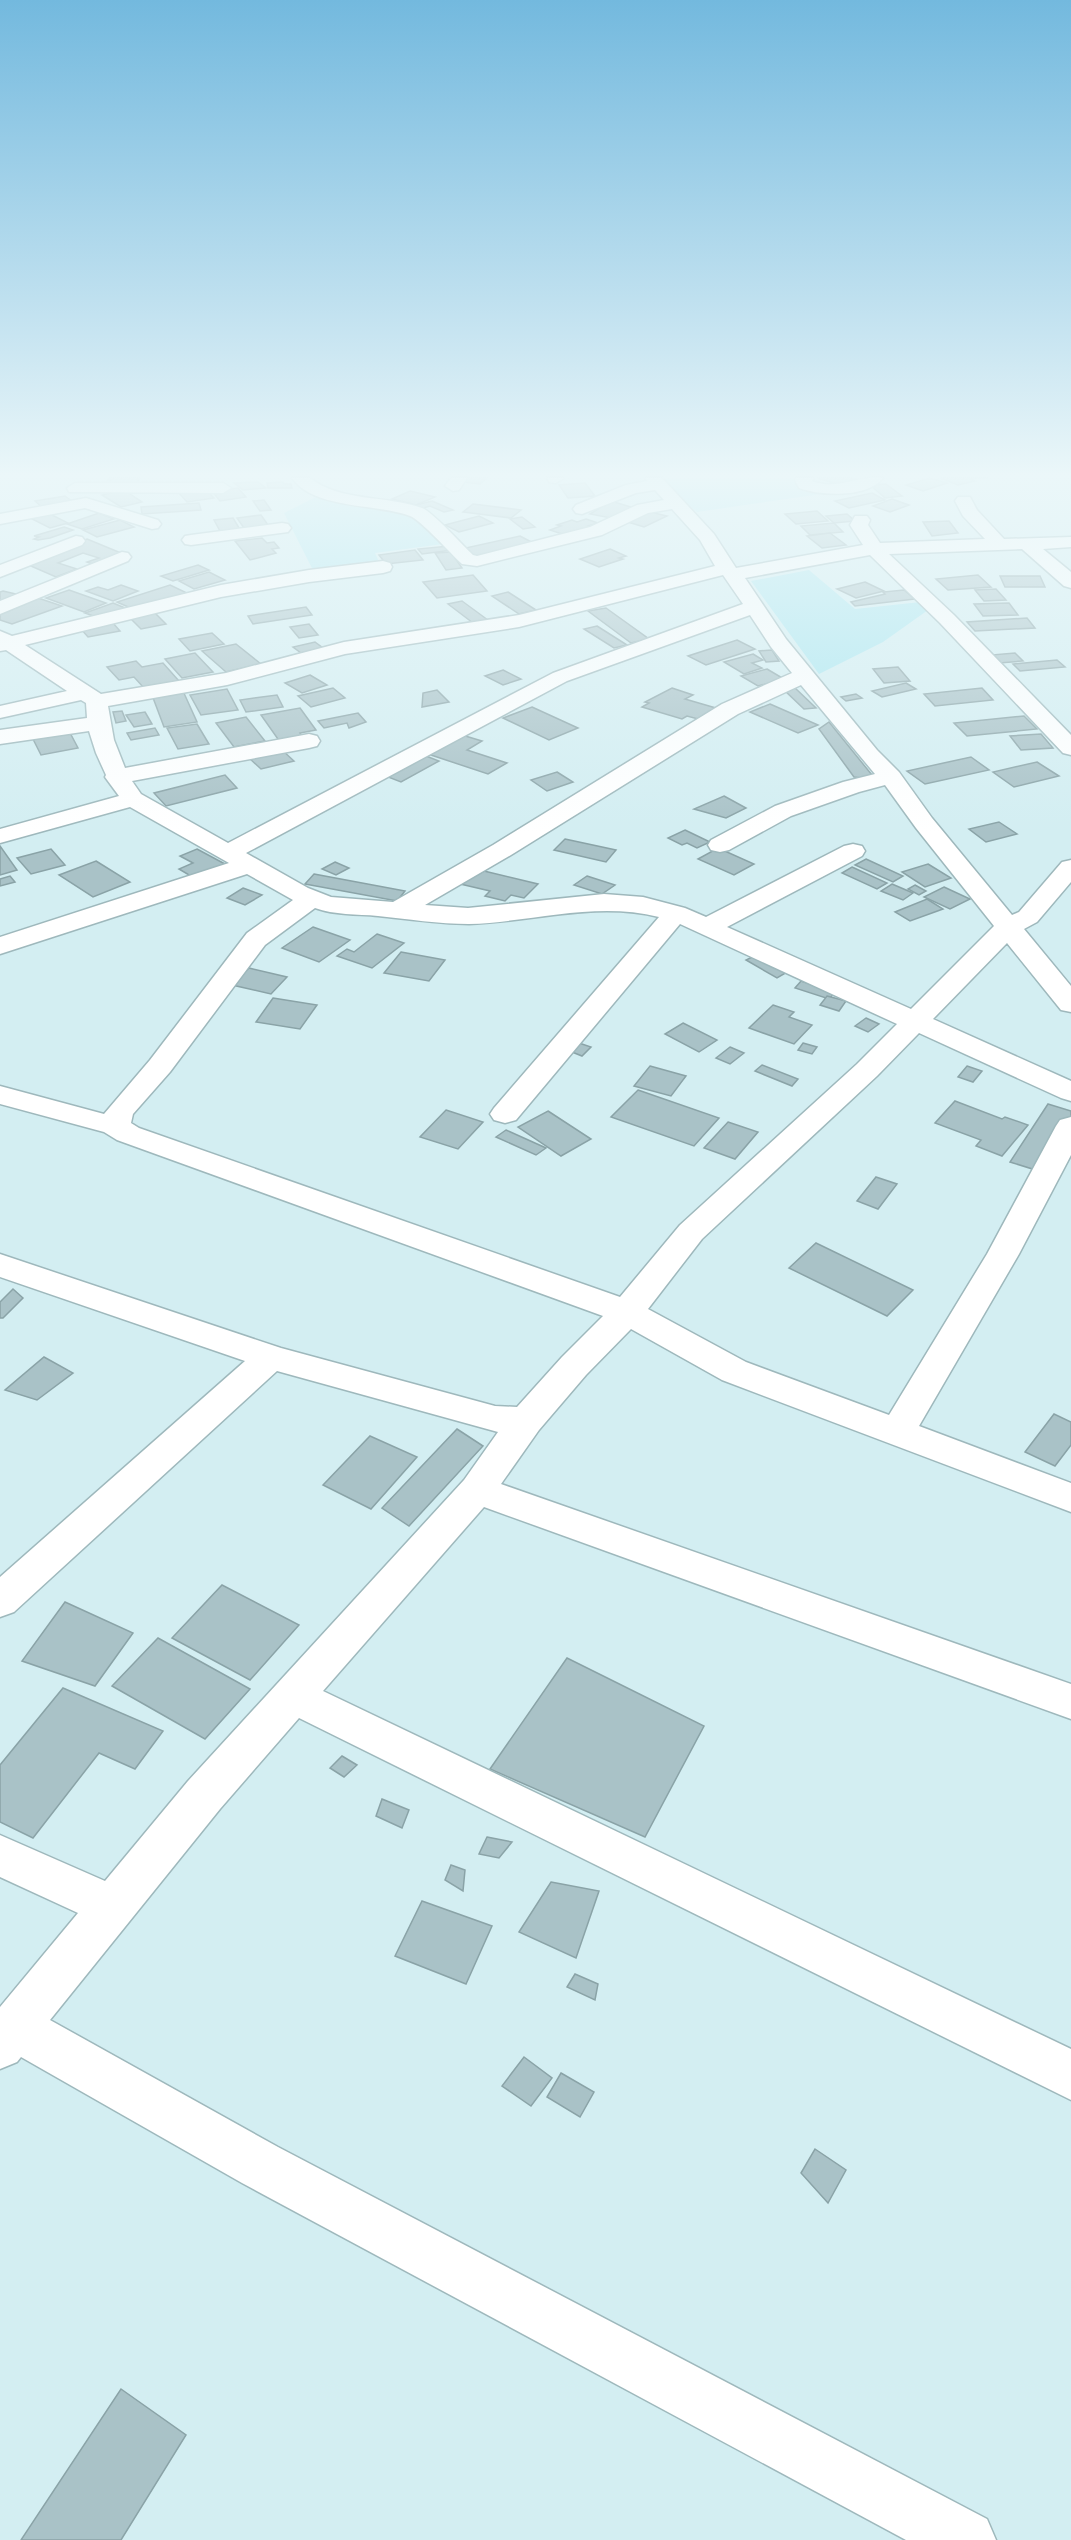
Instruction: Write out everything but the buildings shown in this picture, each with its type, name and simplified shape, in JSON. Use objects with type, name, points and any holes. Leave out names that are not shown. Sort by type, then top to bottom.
[{"type":"street","points":[[0,608],[27,597]]},
{"type":"street","points":[[3,641],[191,597]]},
{"type":"street","points":[[0,737],[93,706],[227,679],[344,648],[519,621],[624,597]]},
{"type":"street","points":[[746,597],[805,675],[869,755],[891,777],[924,823],[1071,1004]]},
{"type":"street","points":[[923,597],[1071,748]]},
{"type":"street","points":[[0,946],[237,859],[487,714],[560,677],[753,608]]},
{"type":"street","points":[[3,641],[93,706],[116,777],[133,799],[237,859],[312,898],[327,904],[468,916],[604,902],[643,905],[676,913],[1071,1092]]},
{"type":"street","points":[[396,911],[512,844],[730,709],[805,675]]},
{"type":"street","points":[[0,712],[93,706]]},
{"type":"street","points":[[116,777],[309,741]]},
{"type":"street","points":[[720,845],[783,811],[851,787],[891,777]]},
{"type":"street","points":[[0,836],[133,799]]},
{"type":"street","points":[[707,927],[853,851]]},
{"type":"street","points":[[966,2540],[270,2170],[8,2036],[204,1795],[477,1490],[526,1421],[574,1366],[627,1312],[691,1232],[768,1163],[915,1023],[1008,927],[1028,917],[1071,867]]},
{"type":"street","points":[[115,1126],[119,1112],[160,1065],[256,939],[312,898]]},
{"type":"street","points":[[505,1114],[676,913]]},
{"type":"street","points":[[0,1095],[115,1126],[128,1134],[627,1312],[734,1371],[1071,1498]]},
{"type":"street","points":[[897,1432],[1003,1254],[1071,1126]]},
{"type":"street","points":[[3,1270],[271,1358],[495,1419],[526,1421]]},
{"type":"street","points":[[0,1601],[271,1358]]},
{"type":"street","points":[[477,1490],[1071,1702]]},
{"type":"street","points":[[293,1695],[1071,2075]]},
{"type":"street","points":[[0,1855],[113,1907]]},
{"type":"shaded area","points":[[762,597],[840,597],[855,609],[921,602],[928,610],[883,642],[819,674]]}]
